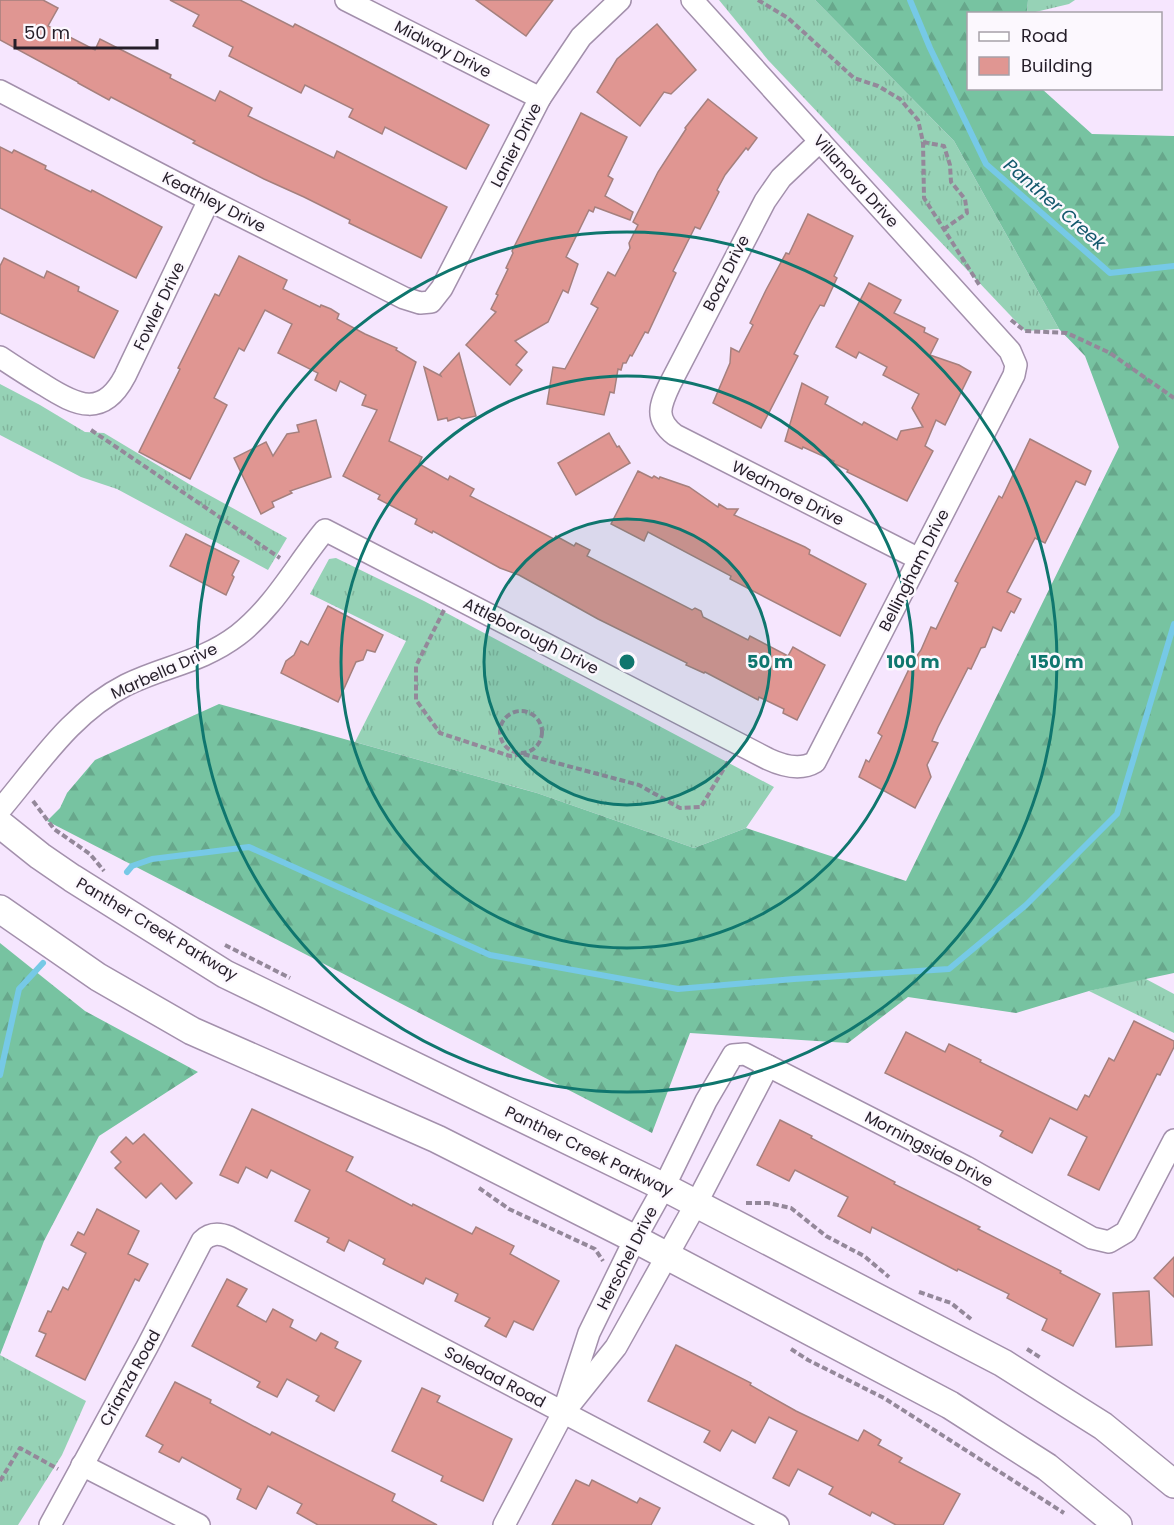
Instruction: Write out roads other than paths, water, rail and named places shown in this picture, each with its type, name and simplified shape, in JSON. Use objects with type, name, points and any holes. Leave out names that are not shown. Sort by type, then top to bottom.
[{"type":"main road","name":"Panther Creek Parkway","points":[[0,824],[72,878],[225,974],[664,1187],[1003,1363],[1102,1426],[1174,1484]]},
{"type":"main road","points":[[0,909],[98,977],[192,1031],[437,1139],[635,1239],[665,1257],[950,1405],[1047,1467],[1118,1525]]},
{"type":"street","name":"Midway Drive","points":[[346,0],[540,98]]},
{"type":"street","name":"Lanier Drive","points":[[431,302],[442,288],[540,98],[580,37],[620,0]]},
{"type":"street","name":"Villanova Drive","points":[[692,0],[1010,351],[1016,364]]},
{"type":"street","name":"Keathley Drive","points":[[0,91],[404,298],[420,303],[431,302]]},
{"type":"street","name":"Boaz Drive","points":[[663,422],[660,413],[662,400],[754,219],[781,178],[820,141]]},
{"type":"street","name":"Fowler Drive","points":[[0,357],[68,400],[98,404],[110,398],[119,388],[209,200]]},
{"type":"street","name":"Bellingham Drive","points":[[802,767],[815,762],[820,755],[1014,375],[1016,364]]},
{"type":"street","name":"Wedmore Drive","points":[[663,422],[666,429],[689,443],[919,559]]},
{"type":"street","name":"Attleborough Drive","points":[[325,530],[780,765],[802,767]]},
{"type":"street","name":"Marbella Drive","points":[[0,810],[65,730],[94,705],[128,684],[202,657],[252,623],[279,594],[301,560],[325,530]]},
{"type":"street","name":"Herschel Drive","points":[[504,1525],[563,1413],[589,1333],[635,1239],[729,1060],[737,1053],[745,1053]]},
{"type":"street","name":"Morningside Drive","points":[[745,1053],[966,1167],[1092,1238],[1104,1242],[1113,1241],[1126,1232],[1174,1140]]},
{"type":"street","name":"Herschel Drive","points":[[563,1413],[616,1347],[696,1204],[768,1066]]},
{"type":"street","name":"Soledad Road","points":[[212,1234],[229,1237],[778,1525]]},
{"type":"street","name":"Crianza Road","points":[[50,1525],[147,1347],[201,1241],[212,1234]]},
{"type":"street","points":[[82,1465],[199,1525]]},
{"type":"waterway","name":"Panther Creek","points":[[910,0],[930,48],[986,164],[1110,273],[1174,266]]},
{"type":"waterway","points":[[127,872],[132,866],[152,859],[249,847],[490,955],[678,989],[949,969],[1026,905],[1117,814],[1174,624]]},
{"type":"waterway","points":[[0,1075],[19,989],[43,963]]}]
